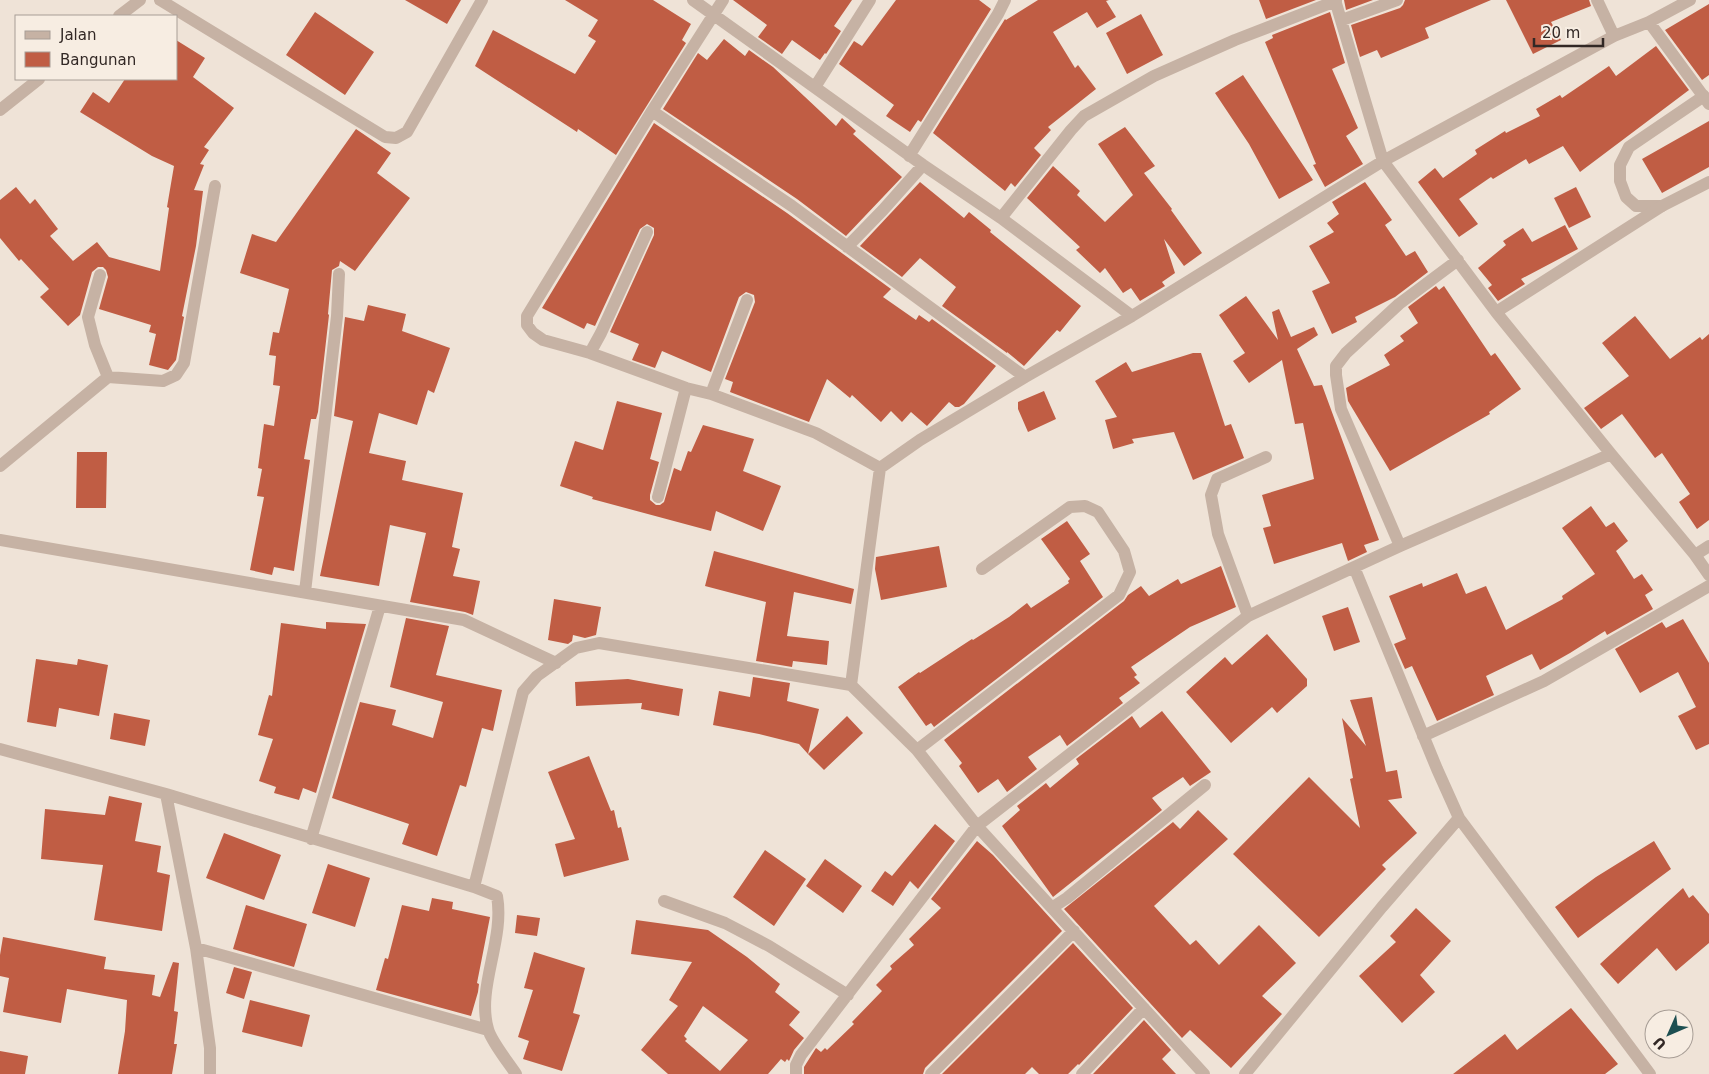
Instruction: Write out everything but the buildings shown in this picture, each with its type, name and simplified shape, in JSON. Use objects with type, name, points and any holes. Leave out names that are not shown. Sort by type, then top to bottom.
[{"type":"street","points":[[120,15],[140,0]]},
{"type":"street","points":[[160,0],[385,137],[396,138],[407,132],[482,0]]},
{"type":"street","points":[[693,0],[815,86],[909,156],[1001,218],[1132,316]]},
{"type":"street","points":[[722,0],[527,316],[527,325],[533,333],[543,340],[590,353],[686,388],[711,394],[816,433],[880,468]]},
{"type":"street","points":[[815,86],[870,0]]},
{"type":"street","points":[[909,156],[1005,0]]},
{"type":"street","points":[[1001,218],[1084,116],[1163,72],[1235,40],[1336,0],[1383,161],[1496,312],[1610,454],[1695,555],[1709,575]]},
{"type":"street","points":[[1342,20],[1397,0]]},
{"type":"street","points":[[1598,0],[1614,36]]},
{"type":"street","points":[[851,685],[880,468],[920,440],[1132,316],[1383,161],[1614,36],[1649,22],[1690,0]]},
{"type":"street","points":[[1649,22],[1706,100],[1630,147],[1620,165],[1620,181],[1626,197],[1636,206],[1662,206]]},
{"type":"street","points":[[0,110],[39,80]]},
{"type":"street","points":[[652,111],[792,206],[1025,377]]},
{"type":"street","points":[[848,247],[923,165]]},
{"type":"street","points":[[1496,312],[1662,206],[1709,182]]},
{"type":"street","points":[[0,466],[108,378],[163,381],[176,375],[184,363],[215,186]]},
{"type":"street","points":[[590,353],[647,232]]},
{"type":"street","points":[[1400,546],[1341,408],[1336,366],[1346,353],[1399,304],[1458,260]]},
{"type":"street","points":[[305,592],[337,316],[339,274]]},
{"type":"street","points":[[100,275],[88,317],[95,345],[108,378]]},
{"type":"street","points":[[711,394],[747,300]]},
{"type":"street","points":[[658,497],[686,388]]},
{"type":"street","points":[[796,1074],[796,1065],[801,1055],[977,826],[1248,616],[1400,546],[1610,454]]},
{"type":"street","points":[[1248,616],[1218,534],[1210,495],[1217,479],[1266,457]]},
{"type":"street","points":[[917,750],[1119,595],[1130,572],[1124,551],[1098,512],[1085,506],[1070,507],[982,569]]},
{"type":"street","points":[[0,540],[464,620],[556,663]]},
{"type":"street","points":[[1695,555],[1709,546]]},
{"type":"street","points":[[1354,567],[1459,818],[1650,1074]]},
{"type":"street","points":[[1424,736],[1544,681],[1709,586]]},
{"type":"street","points":[[311,838],[380,606]]},
{"type":"street","points":[[474,887],[523,692],[537,676],[576,648],[599,642],[851,685],[917,750],[977,826],[1204,1074]]},
{"type":"street","points":[[0,749],[166,794],[474,887],[497,896],[499,909],[484,1008],[488,1030],[516,1074]]},
{"type":"street","points":[[1053,907],[1067,898],[1205,785]]},
{"type":"street","points":[[166,794],[196,948],[210,1048],[210,1074]]},
{"type":"street","points":[[1245,1074],[1382,907],[1459,818]]},
{"type":"street","points":[[664,902],[725,924],[769,946],[848,995]]},
{"type":"street","points":[[931,1074],[1074,931]]},
{"type":"street","points":[[196,948],[488,1030]]},
{"type":"street","points":[[1082,1074],[1144,1008]]}]
